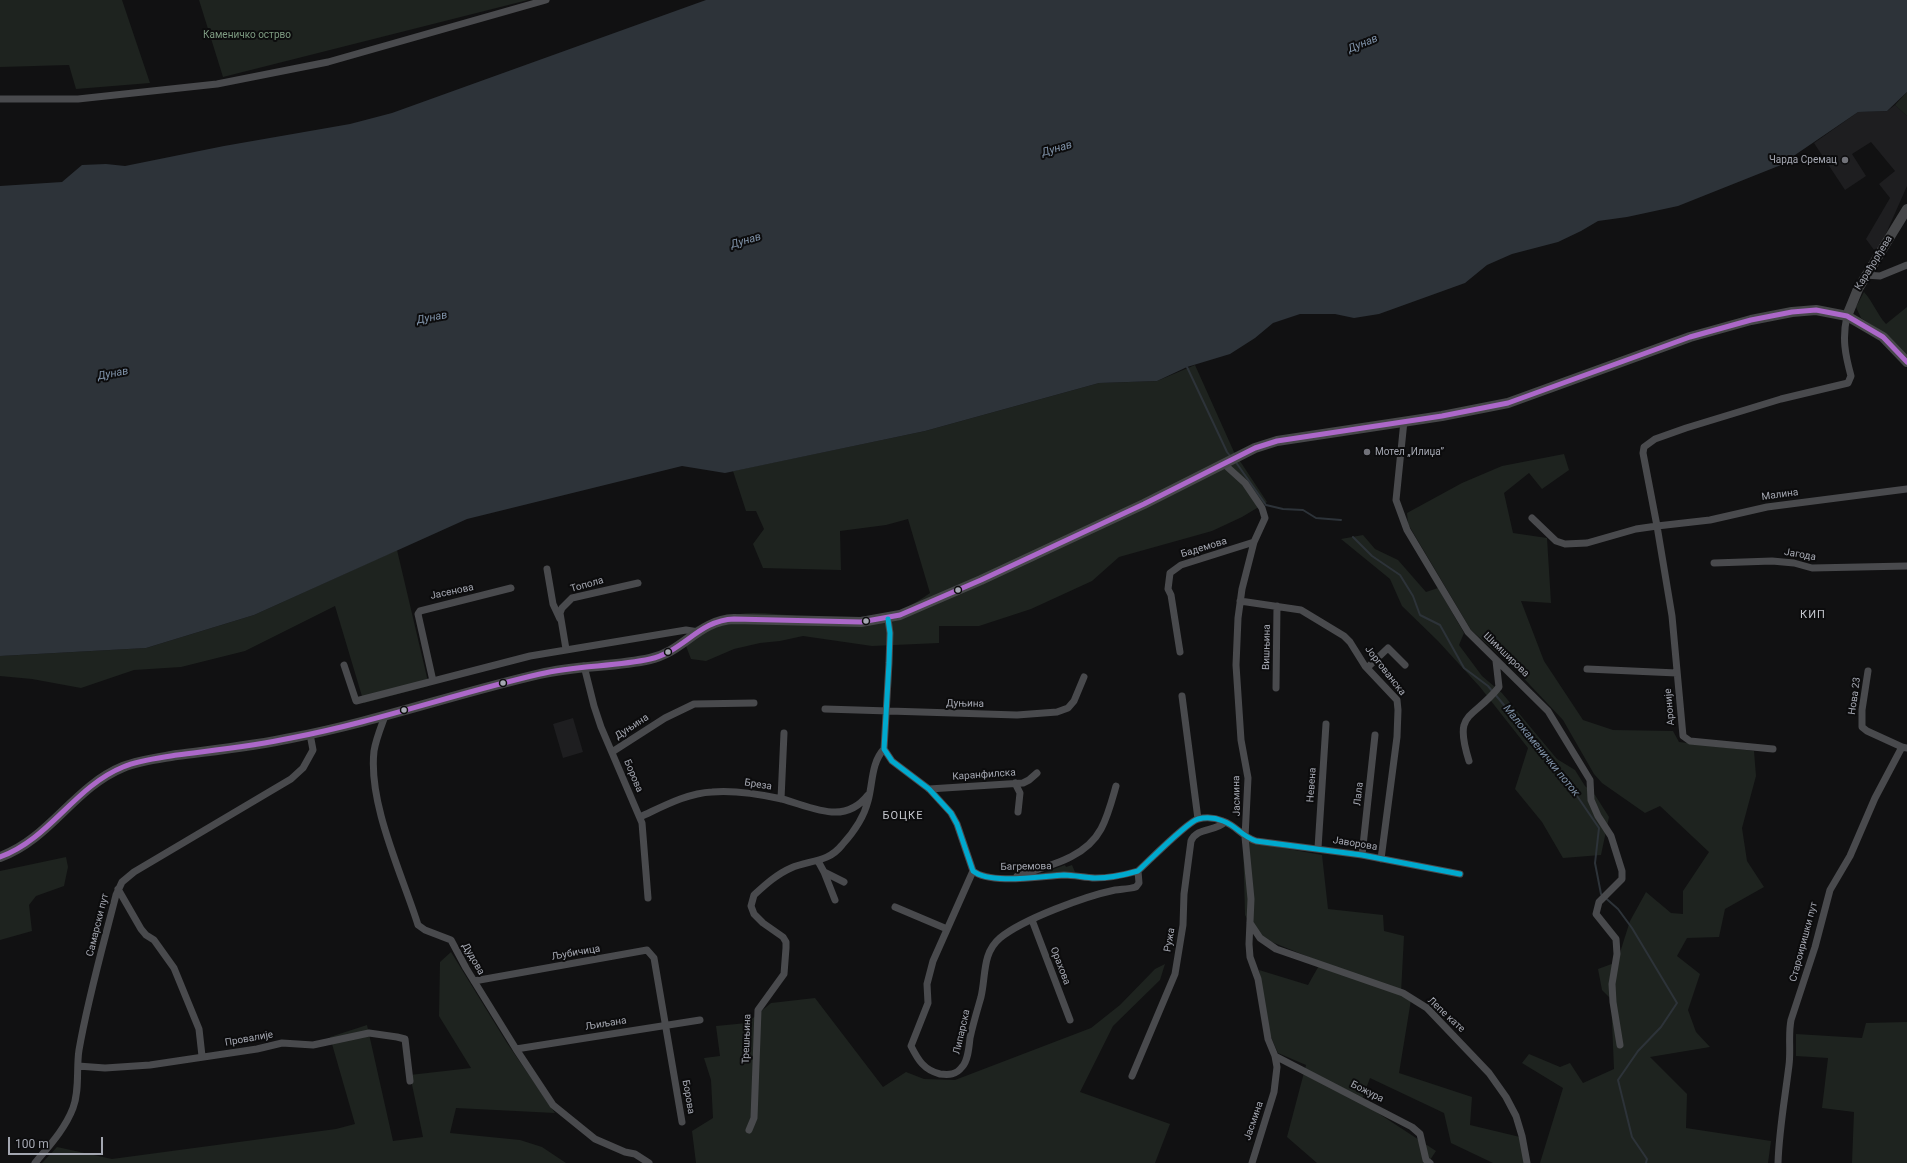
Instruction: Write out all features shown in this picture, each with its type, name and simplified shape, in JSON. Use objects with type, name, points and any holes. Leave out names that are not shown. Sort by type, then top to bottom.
[{"type":"main road","name":"Карађорђева","points":[[1847,316],[1866,275],[1907,208]]},
{"type":"main road","points":[[0,857],[27,844],[84,790],[125,766],[162,758],[310,734],[385,716],[539,674],[584,666],[655,658],[677,648],[710,624],[727,619],[850,622],[888,618],[912,611],[1144,504],[1242,454],[1265,444],[1289,438],[1442,416],[1508,403],[1677,341],[1761,318],[1805,310],[1826,311],[1847,316],[1883,337],[1907,362]]},
{"type":"street","points":[[0,100],[78,99],[217,84],[328,62],[546,0]]},
{"type":"street","points":[[1866,275],[1880,276],[1907,265]]},
{"type":"street","points":[[1677,673],[1672,616],[1643,453],[1644,447],[1665,434],[1781,399],[1848,383],[1851,376],[1845,354],[1843,337],[1847,316]]},
{"type":"street","name":"Шимширова","points":[[1404,421],[1396,500],[1407,530],[1468,632],[1548,711],[1590,780],[1592,800],[1598,816],[1610,836],[1622,871],[1622,879],[1599,902],[1596,914],[1616,939],[1618,954],[1612,984],[1613,1002],[1620,1045]]},
{"type":"street","name":"Јасмина","points":[[1227,462],[1245,483],[1264,511],[1265,521],[1254,542],[1240,601],[1236,664],[1241,740],[1248,778],[1249,801],[1245,837],[1251,899],[1250,957],[1258,978],[1268,1039],[1275,1056],[1277,1074],[1276,1087],[1252,1163]]},
{"type":"street","name":"Малина","points":[[1532,518],[1556,541],[1565,544],[1587,543],[1636,529],[1710,520],[1767,507],[1907,488]]},
{"type":"street","name":"Бадемова","points":[[1180,652],[1171,595],[1168,589],[1170,573],[1182,565],[1254,542]]},
{"type":"street","name":"Јагода","points":[[1714,563],[1772,561],[1794,563],[1812,568],[1907,566]]},
{"type":"street","points":[[547,569],[553,604],[561,619],[566,649]]},
{"type":"street","name":"Топола","points":[[561,619],[562,608],[572,598],[638,583]]},
{"type":"street","name":"Јасенова","points":[[433,681],[418,614],[420,611],[511,588]]},
{"type":"street","name":"Јоргованска","points":[[1240,601],[1301,610],[1344,636],[1350,642],[1366,668],[1393,695],[1398,704],[1397,738],[1381,859]]},
{"type":"street","name":"Вишњина","points":[[1276,688],[1277,606]]},
{"type":"street","points":[[888,618],[890,633],[884,749],[892,761],[929,789],[951,814],[957,824],[973,871]]},
{"type":"street","points":[[344,665],[356,701],[530,656],[686,630],[699,632]]},
{"type":"street","points":[[1366,668],[1388,648],[1405,665]]},
{"type":"street","points":[[1469,761],[1462,741],[1462,730],[1466,719],[1499,687],[1496,660]]},
{"type":"street","name":"Борова","points":[[584,666],[594,706],[640,817],[648,898]]},
{"type":"street","name":"Ароније","points":[[1587,669],[1677,673],[1682,732],[1686,739],[1690,741],[1773,749]]},
{"type":"street","name":"Нова 23","points":[[1868,672],[1862,710],[1862,727],[1867,731],[1905,748]]},
{"type":"street","name":"Дуњина","points":[[825,709],[1017,715],[1057,712],[1068,708],[1074,701],[1084,677]]},
{"type":"street","points":[[1182,696],[1198,819]]},
{"type":"street","name":"Дуњина","points":[[612,752],[665,718],[694,704],[754,703]]},
{"type":"street","name":"Дудова","points":[[385,716],[374,750],[375,791],[383,821],[418,925],[425,930],[451,940],[474,981],[546,1096],[568,1118],[595,1139],[625,1152],[635,1154],[649,1163]]},
{"type":"street","name":"Невена","points":[[1318,848],[1326,724]]},
{"type":"street","points":[[781,799],[784,733]]},
{"type":"street","name":"Самарски пут","points":[[35,1163],[57,1136],[73,1107],[79,1051],[85,1023],[118,889],[122,882],[134,872],[291,779],[303,768],[313,750],[310,734]]},
{"type":"street","name":"Лала","points":[[1362,855],[1375,735]]},
{"type":"street","name":"Староиришки пут","points":[[1778,1163],[1780,1118],[1790,1050],[1789,1031],[1791,1020],[1815,947],[1826,899],[1850,856],[1875,798],[1905,748]]},
{"type":"street","name":"Трешњина","points":[[749,1130],[754,1118],[758,1010],[784,974],[786,948],[784,937],[763,923],[754,914],[752,900],[754,895],[780,873],[792,867],[818,862],[832,856],[843,845],[858,822],[868,802],[876,759],[884,749]]},
{"type":"street","name":"Каранфилска","points":[[929,789],[1015,783],[1029,780],[1037,773]]},
{"type":"street","points":[[1015,783],[1020,793],[1018,812]]},
{"type":"street","points":[[1009,879],[1062,861],[1083,850],[1093,841],[1100,830],[1116,786]]},
{"type":"street","name":"Бреза","points":[[640,817],[687,797],[711,792],[752,793],[781,799],[819,812],[827,813],[858,807],[870,793]]},
{"type":"street","points":[[1138,871],[1187,826],[1198,819],[1210,818],[1225,822],[1237,829],[1245,837]]},
{"type":"street","name":"Ружа","points":[[1132,1076],[1175,974],[1183,925],[1184,894],[1191,841],[1195,834],[1219,826],[1225,822]]},
{"type":"street","name":"Јаворова","points":[[1245,837],[1286,846],[1318,848],[1362,855],[1460,874]]},
{"type":"street","points":[[818,862],[824,872],[835,900]]},
{"type":"street","name":"Багремова","points":[[973,871],[982,876],[1009,879],[1075,875],[1095,878],[1138,871]]},
{"type":"street","name":"Липарска","points":[[973,871],[932,961],[927,984],[928,1003],[911,1046],[925,1068],[939,1073],[952,1075],[958,1072],[964,1065],[981,995],[984,968],[992,947],[1001,938],[1032,920],[1099,895],[1136,887],[1140,883],[1138,871]]},
{"type":"street","points":[[824,872],[844,882]]},
{"type":"street","points":[[118,889],[141,929],[146,935],[154,940],[174,968],[198,1029],[202,1056]]},
{"type":"street","points":[[895,907],[947,929]]},
{"type":"street","name":"Орахова","points":[[1032,920],[1070,1020]]},
{"type":"street","name":"Лепе кате","points":[[1250,923],[1260,938],[1276,948],[1403,993],[1427,1008],[1489,1073],[1506,1097],[1516,1116],[1522,1136],[1527,1163]]},
{"type":"street","name":"Љубичица","points":[[474,981],[647,950],[654,958],[658,982]]},
{"type":"street","name":"Борова","points":[[658,982],[664,1026],[682,1122]]},
{"type":"street","name":"Љиљана","points":[[516,1049],[700,1020]]},
{"type":"street","name":"Провалије","points":[[78,1066],[105,1068],[150,1065],[202,1056],[257,1049],[282,1043],[313,1045],[369,1033],[405,1039],[410,1081]]},
{"type":"street","name":"Божура","points":[[1275,1056],[1412,1127],[1420,1134],[1426,1160],[1430,1163]]},
{"type":"shaded area","points":[[1895,105],[1907,116],[1907,186],[1877,254],[1866,239],[1890,198],[1879,184],[1895,171],[1871,142],[1852,154],[1866,176],[1845,190],[1814,143],[1858,112],[1887,111]]},
{"type":"shaded area","points":[[573,718],[583,752],[563,758],[553,724]]},
{"type":"green space","points":[[0,0],[122,0],[150,83],[76,89],[69,65],[0,67]]},
{"type":"green space","name":"Каменичко острво","points":[[199,0],[528,0],[223,77]]},
{"type":"green space","points":[[1907,92],[1907,116],[1895,105]]},
{"type":"green space","points":[[1864,292],[1886,324],[1907,307],[1907,356],[1884,333],[1861,318],[1856,307]]},
{"type":"green space","points":[[1195,365],[1234,452],[1267,502],[1242,517],[1212,531],[1119,557],[1092,581],[1031,609],[979,626],[939,626],[939,643],[872,646],[803,636],[734,649],[706,661],[691,659],[686,646],[699,634],[695,627],[724,617],[738,614],[768,613],[845,620],[875,619],[897,612],[930,593],[908,519],[886,525],[840,531],[841,570],[763,568],[753,544],[764,529],[756,511],[746,511],[733,471],[925,431],[1099,383],[1157,381]]},
{"type":"green space","points":[[1564,454],[1569,470],[1542,489],[1529,473],[1504,493],[1513,533],[1547,538],[1551,603],[1521,601],[1544,661],[1583,720],[1613,730],[1673,731],[1679,742],[1754,751],[1756,776],[1742,828],[1747,861],[1764,887],[1725,909],[1719,937],[1687,938],[1677,956],[1700,974],[1688,1010],[1696,1032],[1710,1047],[1650,1057],[1687,1094],[1686,1128],[1771,1141],[1768,1163],[1540,1163],[1563,1088],[1522,1063],[1529,1054],[1560,1067],[1570,1063],[1583,1083],[1614,1069],[1611,999],[1602,990],[1598,969],[1617,962],[1630,921],[1646,892],[1671,913],[1683,914],[1683,891],[1709,852],[1660,806],[1645,813],[1602,783],[1594,774],[1563,720],[1513,667],[1471,630],[1408,524],[1407,513],[1462,483],[1502,466]]},
{"type":"green space","points":[[1363,535],[1375,549],[1398,560],[1426,592],[1438,588],[1464,633],[1459,645],[1482,676],[1502,693],[1557,759],[1575,770],[1585,786],[1595,795],[1609,817],[1601,855],[1563,858],[1542,822],[1515,789],[1528,748],[1480,687],[1438,641],[1402,606],[1390,579],[1341,539]]},
{"type":"green space","points":[[397,550],[429,686],[364,703],[335,606],[245,651],[181,667],[134,670],[81,688],[32,679],[0,676],[0,656],[146,648],[254,615]]},
{"type":"green space","points":[[1243,841],[1322,855],[1328,909],[1383,915],[1384,931],[1404,936],[1401,993],[1411,1000],[1399,1073],[1472,1097],[1470,1125],[1520,1137],[1527,1163],[1493,1163],[1451,1143],[1444,1113],[1370,1078],[1361,1102],[1436,1151],[1428,1163],[1317,1163],[1287,1137],[1306,1065],[1278,1053],[1267,1028],[1259,970],[1308,985],[1321,962],[1257,936],[1245,915]]},
{"type":"green space","points":[[66,857],[68,867],[64,886],[36,896],[29,905],[32,931],[0,940],[0,871]]},
{"type":"green space","points":[[1065,865],[1066,867],[1072,865],[1075,872],[1043,873]]},
{"type":"green space","points":[[451,952],[507,1043],[555,1113],[456,1108],[450,1133],[520,1140],[542,1147],[566,1163],[42,1163],[57,1147],[112,1159],[336,1129],[355,1124],[330,1037],[367,1025],[393,1141],[423,1137],[410,1075],[471,1068],[439,1016],[440,962]]},
{"type":"green space","points":[[1165,964],[1160,980],[1113,1026],[1080,1092],[1170,1124],[1155,1163],[696,1163],[692,1131],[713,1118],[711,1080],[704,1058],[720,1056],[716,1026],[747,1023],[771,1003],[815,998],[883,1087],[906,1072],[924,1079],[955,1080],[1091,1028],[1120,1005],[1155,969]]},
{"type":"green space","points":[[1907,1022],[1907,1163],[1852,1163],[1854,1112],[1822,1108],[1828,1058],[1796,1056],[1796,1034],[1862,1038],[1866,1023]]},
{"type":"water","name":"Дунав","points":[[706,0],[1907,0],[1907,92],[1887,111],[1858,112],[1795,155],[1791,161],[1678,206],[1627,217],[1598,221],[1558,242],[1512,254],[1487,265],[1465,283],[1379,314],[1354,318],[1335,314],[1300,314],[1273,323],[1255,338],[1230,354],[1187,367],[1157,381],[1099,383],[925,431],[725,473],[682,466],[467,519],[254,615],[146,648],[0,656],[0,186],[62,182],[82,165],[106,164],[125,166],[224,146],[350,124],[392,113]]},
{"type":"waterway","name":"Малокаменички поток","points":[[1187,367],[1227,452],[1231,457]]},
{"type":"waterway","name":"Малокаменички поток","points":[[1235,461],[1266,505],[1283,509],[1303,510],[1316,518],[1341,520]]},
{"type":"waterway","name":"Малокаменички поток","points":[[1353,537],[1372,556],[1400,575],[1413,596],[1420,615],[1440,625],[1464,668],[1488,686],[1562,774],[1599,828],[1595,863],[1601,894],[1618,909],[1632,928],[1677,1003],[1661,1027],[1638,1051],[1618,1080],[1632,1137],[1647,1159],[1646,1163]]},
{"type":"transit line","points":[[0,857],[18,849],[33,838],[90,787],[123,767],[136,763],[177,755],[277,741],[354,724],[554,671],[636,662],[650,659],[672,650],[701,630],[722,621],[734,619],[861,622],[900,615],[981,580],[1144,504],[1255,448],[1277,441],[1442,416],[1508,403],[1690,337],[1751,320],[1792,312],[1816,310],[1847,316],[1883,337],[1907,362]]},
{"type":"transit line","points":[[888,619],[890,633],[884,749],[892,761],[929,789],[951,813],[957,824],[973,871],[981,875],[1004,879],[1064,875],[1095,878],[1111,877],[1138,871],[1186,827],[1198,819],[1208,818],[1217,819],[1228,823],[1246,836],[1256,841],[1362,855],[1460,874]]},
{"type":"place","name":"Чарда Сремац","points":[[1845,160]]},
{"type":"place","name":"Мотел „Илиџа”","points":[[1367,452]]},
{"type":"district","name":"КИП","points":[[1813,615]]},
{"type":"district","name":"БОЦКЕ","points":[[903,816]]}]
